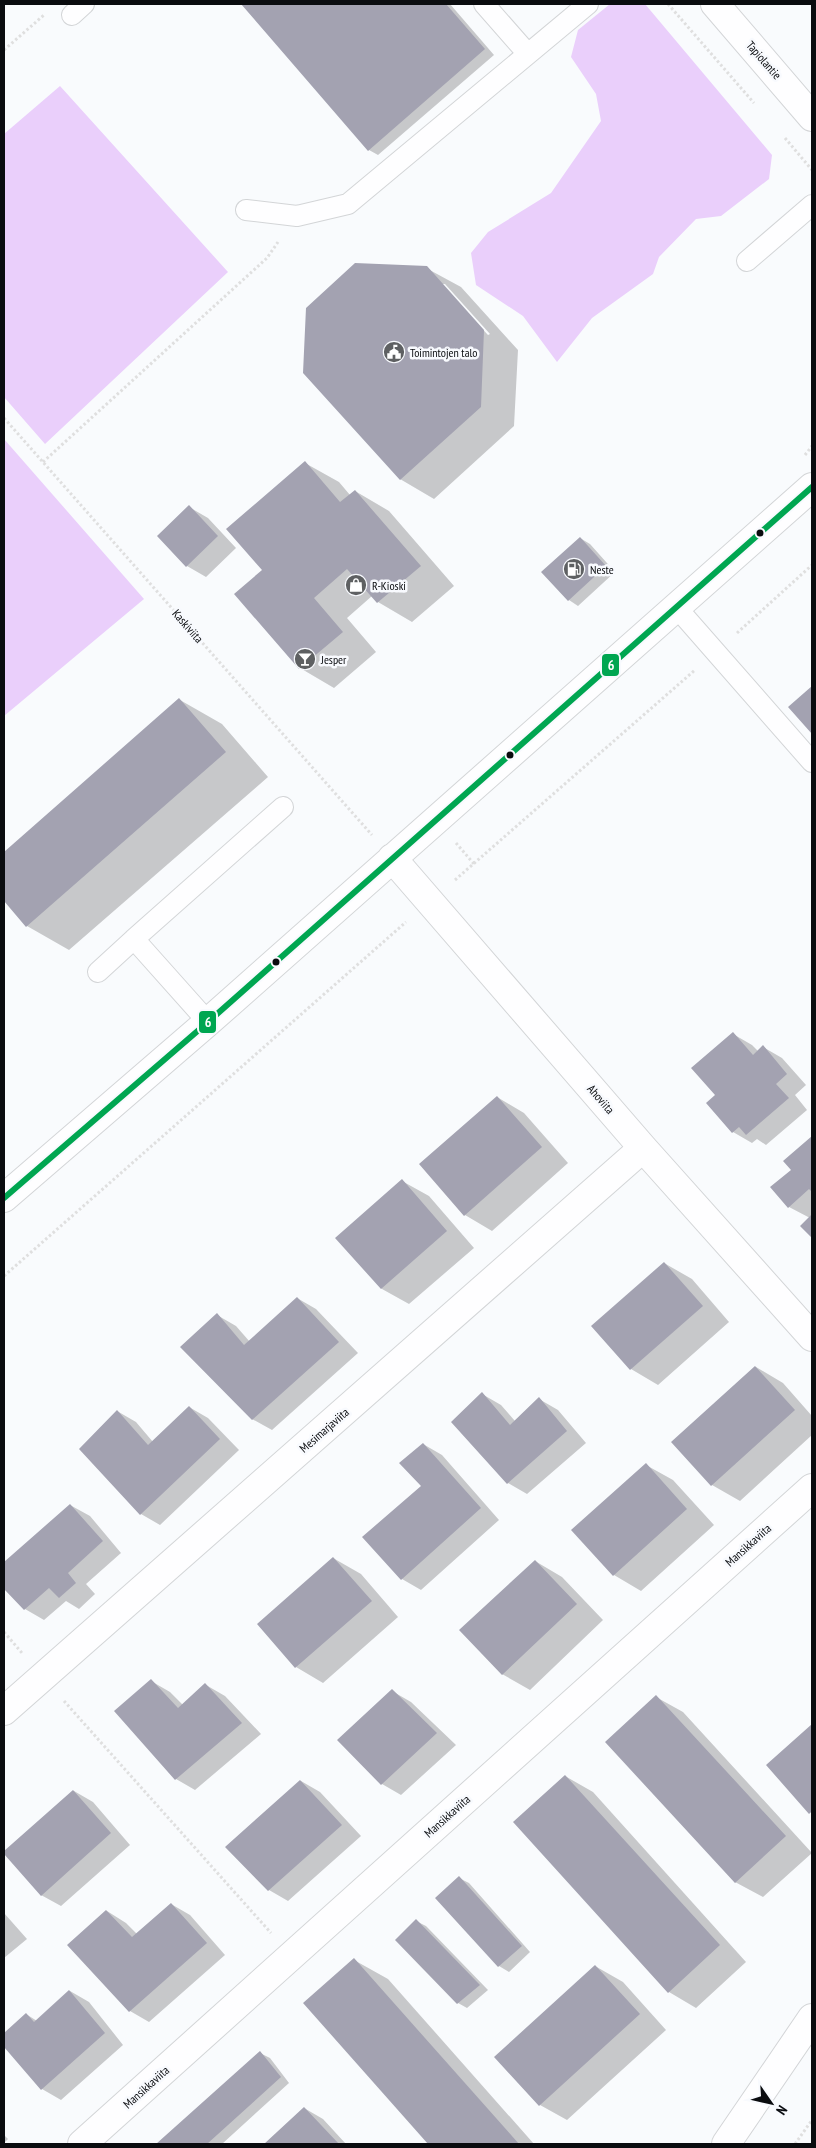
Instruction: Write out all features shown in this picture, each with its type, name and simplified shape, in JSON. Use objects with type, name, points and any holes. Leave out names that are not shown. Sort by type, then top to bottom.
[{"type":"street","name":"Tapiolantie","points":[[715,4],[812,117]]},
{"type":"street","points":[[4,1198],[208,1022],[812,487]]},
{"type":"street","name":"Ahoviita","points":[[392,858],[643,1148],[812,1337]]},
{"type":"street","name":"Mesimarjaviita","points":[[4,1711],[643,1148]]},
{"type":"street","name":"Mansikkaviita","points":[[82,2144],[812,1488]]},
{"type":"street","points":[[726,2144],[812,2018]]},
{"type":"lane","points":[[484,4],[528,54]]},
{"type":"lane","points":[[246,210],[297,216],[348,204],[588,4]]},
{"type":"lane","points":[[747,261],[812,205]]},
{"type":"lane","points":[[677,608],[812,762]]},
{"type":"lane","points":[[98,972],[283,807]]},
{"type":"lane","points":[[134,939],[208,1022]]},
{"type":"path","points":[[668,4],[756,105]]},
{"type":"path","points":[[4,50],[48,11]]},
{"type":"path","points":[[781,134],[812,170]]},
{"type":"path","points":[[44,462],[266,258],[297,216]]},
{"type":"path","name":"Kaskiviita","points":[[4,418],[372,835]]},
{"type":"path","points":[[4,1632],[292,1956]]},
{"type":"path","points":[[795,2144],[812,2120]]},
{"type":"shaded area","points":[[610,4],[645,4],[772,155],[769,179],[721,216],[696,219],[659,257],[653,274],[592,318],[557,362],[523,316],[476,285],[471,253],[488,232],[551,193],[601,121],[596,94],[571,57],[578,30]]},
{"type":"shaded area","points":[[60,86],[228,272],[45,444],[4,397],[4,134]]},
{"type":"shaded area","points":[[4,439],[144,599],[4,716]]},
{"type":"building","points":[[241,4],[446,4],[485,49],[368,151]]},
{"type":"building","name":"Toimintojen talo","points":[[355,263],[427,266],[484,330],[481,407],[400,480],[303,373],[306,308]]},
{"type":"building","points":[[305,461],[340,502],[355,490],[421,566],[377,603],[347,569],[314,598],[343,632],[299,669],[234,594],[262,570],[226,529]]},
{"type":"building","points":[[189,505],[218,536],[186,567],[157,536]]},
{"type":"building","name":"Neste","points":[[580,537],[606,566],[568,601],[541,572]]},
{"type":"building","points":[[812,686],[812,734],[788,707]]},
{"type":"building","points":[[179,698],[226,752],[26,927],[4,901],[4,852]]},
{"type":"building","points":[[733,1032],[753,1055],[763,1045],[787,1074],[776,1084],[789,1098],[746,1135],[739,1127],[732,1133],[706,1103],[715,1095],[691,1068]]},
{"type":"building","points":[[497,1096],[542,1147],[464,1216],[419,1164]]},
{"type":"building","points":[[812,1136],[812,1192],[809,1189],[788,1208],[770,1187],[791,1170],[783,1161]]},
{"type":"building","points":[[402,1179],[447,1231],[381,1289],[335,1238]]},
{"type":"building","points":[[812,1214],[812,1238],[800,1226]]},
{"type":"building","points":[[664,1262],[703,1306],[630,1370],[591,1326]]},
{"type":"building","points":[[297,1297],[339,1342],[252,1420],[180,1347],[217,1313],[244,1345]]},
{"type":"building","points":[[755,1366],[795,1410],[711,1486],[671,1442]]},
{"type":"building","points":[[482,1392],[510,1425],[539,1397],[567,1431],[507,1484],[451,1422]]},
{"type":"building","points":[[189,1406],[220,1439],[140,1515],[79,1449],[117,1410],[148,1445]]},
{"type":"building","points":[[423,1443],[481,1508],[401,1580],[362,1537],[421,1486],[399,1463]]},
{"type":"building","points":[[646,1463],[687,1509],[613,1576],[571,1530]]},
{"type":"building","points":[[70,1504],[103,1541],[68,1573],[76,1583],[59,1598],[49,1588],[24,1610],[4,1589],[4,1562]]},
{"type":"building","points":[[333,1557],[372,1601],[295,1668],[257,1624]]},
{"type":"building","points":[[535,1560],[577,1604],[502,1675],[459,1630]]},
{"type":"building","points":[[151,1679],[178,1708],[205,1683],[242,1723],[175,1780],[114,1711]]},
{"type":"building","points":[[392,1689],[437,1733],[381,1785],[337,1740]]},
{"type":"building","points":[[656,1695],[786,1836],[735,1883],[605,1742]]},
{"type":"building","points":[[812,1724],[812,1811],[809,1814],[766,1765]]},
{"type":"building","points":[[565,1775],[720,1945],[668,1993],[513,1822]]},
{"type":"building","points":[[300,1780],[342,1825],[268,1891],[225,1847]]},
{"type":"building","points":[[73,1790],[111,1833],[41,1896],[4,1854],[4,1851]]},
{"type":"building","points":[[459,1876],[522,1946],[498,1967],[435,1898]]},
{"type":"building","points":[[171,1903],[207,1943],[129,2012],[67,1945],[106,1910],[132,1937]]},
{"type":"building","points":[[416,1919],[480,1985],[457,2004],[395,1940]]},
{"type":"building","points":[[354,1958],[519,2144],[428,2144],[303,2003]]},
{"type":"building","points":[[595,1965],[640,2014],[539,2106],[494,2057]]},
{"type":"building","points":[[69,1990],[105,2033],[41,2090],[4,2047],[4,2033],[26,2013],[34,2022]]},
{"type":"building","points":[[260,2051],[281,2077],[207,2144],[156,2144]]},
{"type":"building","points":[[304,2107],[339,2144],[264,2144]]},
{"type":"transit line","name":"6","points":[[4,1198],[208,1022],[812,487]]},
{"type":"place","name":"Toimintojen talo","points":[[394,352]]},
{"type":"place","name":"Neste","points":[[574,569]]},
{"type":"place","name":"R-Kioski","points":[[356,585]]},
{"type":"place","name":"Jesper","points":[[305,659]]}]
